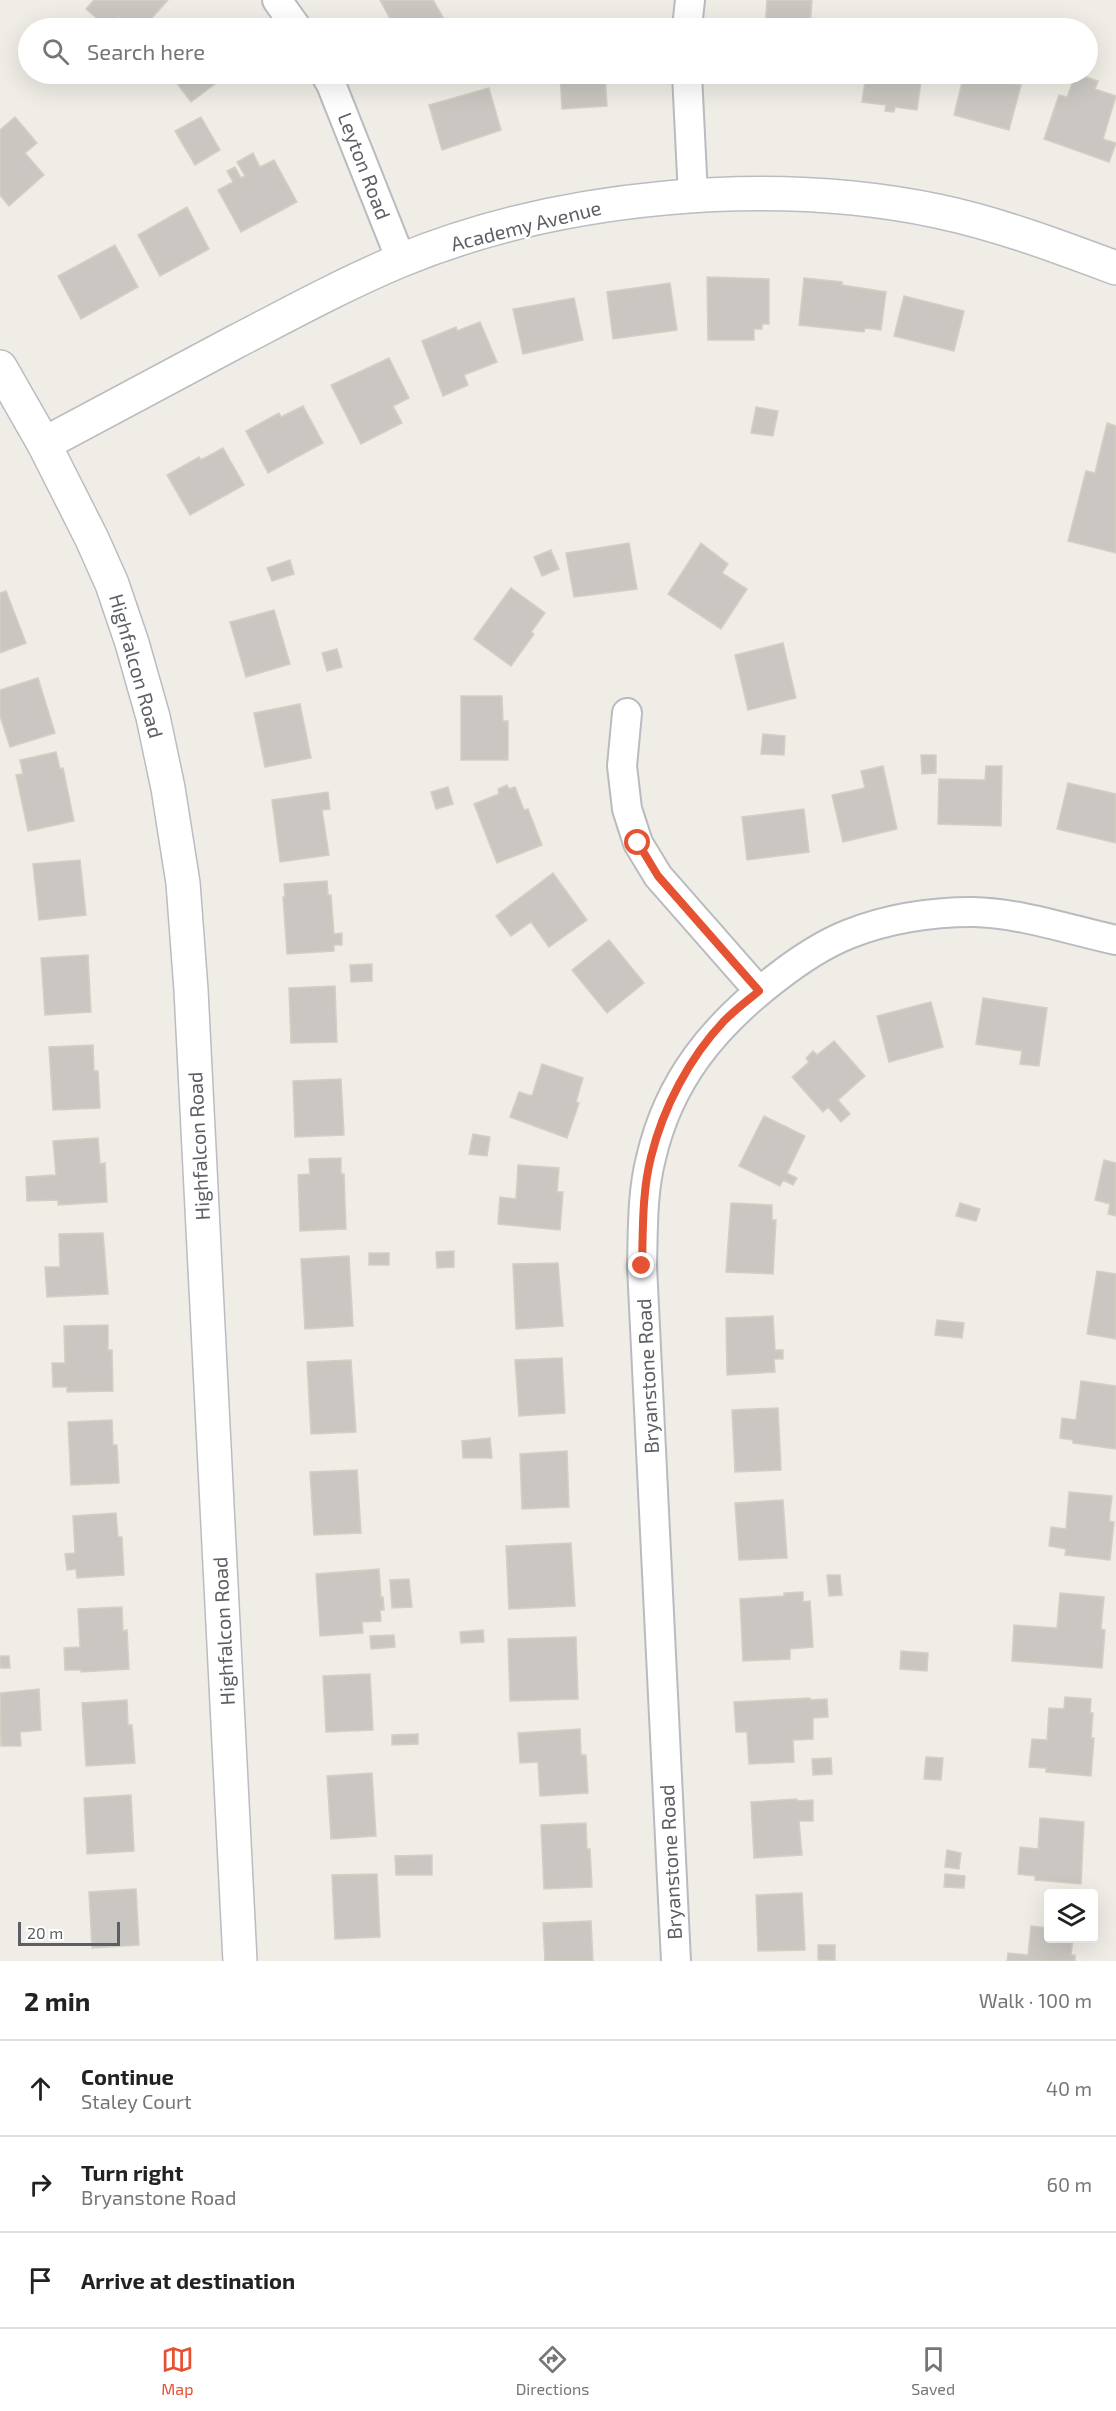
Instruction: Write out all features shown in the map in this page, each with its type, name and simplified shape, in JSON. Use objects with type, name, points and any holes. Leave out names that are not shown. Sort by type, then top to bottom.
[{"type":"street","points":[[277,0],[290,18]]},
{"type":"street","points":[[688,18],[690,0]]},
{"type":"street","name":"Leyton Road","points":[[332,84],[401,260]]},
{"type":"street","points":[[687,84],[693,196]]},
{"type":"street","name":"Academy Avenue","points":[[44,444],[332,291],[401,260],[482,232],[580,209],[693,196],[778,194],[858,200],[936,211],[1020,232],[1116,268]]},
{"type":"street","name":"Highfalcon Road","points":[[0,367],[44,444],[112,584],[153,717],[183,883],[191,990],[240,1961]]},
{"type":"street","points":[[627,713],[622,765],[627,809],[638,843],[658,876],[759,991]]},
{"type":"street","name":"Bryanstone Road","points":[[676,1961],[642,1266],[645,1198],[651,1158],[662,1122],[696,1056],[724,1021],[804,956],[849,934],[895,921],[934,914],[976,912],[1024,919],[1116,940]]},
{"type":"building","points":[[94,0],[168,0],[152,18],[96,18],[86,9]]},
{"type":"building","points":[[380,0],[433,0],[443,18],[390,18]]},
{"type":"building","points":[[767,0],[812,0],[811,18],[766,18]]},
{"type":"building","points":[[178,84],[215,84],[191,102]]},
{"type":"building","points":[[561,84],[606,84],[607,106],[562,109]]},
{"type":"building","points":[[865,84],[921,84],[917,110],[895,107],[894,112],[885,111],[886,105],[862,102]]},
{"type":"building","points":[[962,84],[1021,85],[1009,130],[954,115]]},
{"type":"building","points":[[1072,84],[1097,84],[1095,89],[1116,96],[1103,139],[1116,143],[1109,162],[1044,139],[1059,95],[1067,97]]},
{"type":"building","points":[[489,88],[501,130],[442,150],[429,105]]},
{"type":"building","points":[[15,117],[37,143],[25,153],[44,175],[9,206],[0,195],[0,130]]},
{"type":"building","points":[[201,117],[220,150],[195,165],[175,131]]},
{"type":"building","points":[[253,153],[260,167],[274,160],[297,202],[241,232],[218,190],[233,182],[227,171],[235,167],[241,178],[245,176],[237,162]]},
{"type":"building","points":[[187,207],[209,249],[160,276],[138,235]]},
{"type":"building","points":[[115,245],[138,287],[81,319],[58,276]]},
{"type":"building","points":[[707,277],[769,279],[769,324],[762,324],[762,329],[754,329],[754,340],[708,340]]},
{"type":"building","points":[[804,278],[842,282],[842,285],[886,292],[881,330],[865,328],[864,332],[799,325]]},
{"type":"building","points":[[670,283],[677,330],[613,339],[607,292]]},
{"type":"building","points":[[904,296],[964,311],[954,351],[894,336]]},
{"type":"building","points":[[574,298],[583,340],[523,354],[513,309]]},
{"type":"building","points":[[480,322],[497,362],[464,375],[468,385],[443,396],[422,341],[456,327],[457,331]]},
{"type":"building","points":[[389,358],[409,398],[393,406],[402,423],[361,444],[331,385]]},
{"type":"building","points":[[303,406],[323,443],[268,473],[246,431],[279,413],[281,417]]},
{"type":"building","points":[[756,407],[778,411],[773,436],[751,433]]},
{"type":"building","points":[[1107,423],[1116,426],[1116,553],[1068,541],[1086,471],[1095,473]]},
{"type":"building","points":[[223,448],[244,485],[190,515],[167,475],[199,457],[201,460]]},
{"type":"building","points":[[629,543],[637,589],[574,597],[566,553]]},
{"type":"building","points":[[701,543],[728,564],[722,573],[747,589],[721,629],[668,594]]},
{"type":"building","points":[[551,550],[559,569],[542,576],[534,557]]},
{"type":"building","points":[[290,560],[294,574],[272,581],[267,568]]},
{"type":"building","points":[[511,588],[545,613],[531,632],[534,634],[511,666],[474,639]]},
{"type":"building","points":[[6,591],[26,643],[0,653],[0,593]]},
{"type":"building","points":[[274,610],[290,664],[246,677],[230,622]]},
{"type":"building","points":[[783,643],[796,698],[748,710],[735,655]]},
{"type":"building","points":[[337,649],[342,667],[327,671],[322,653]]},
{"type":"building","points":[[38,678],[55,733],[10,747],[0,716],[0,690]]},
{"type":"building","points":[[461,696],[502,696],[503,721],[508,721],[508,760],[461,760]]},
{"type":"building","points":[[300,704],[311,758],[265,767],[254,713]]},
{"type":"building","points":[[763,734],[785,736],[784,755],[761,754]]},
{"type":"building","points":[[56,752],[60,769],[63,768],[74,821],[28,831],[16,775],[23,774],[20,760]]},
{"type":"building","points":[[921,755],[936,755],[936,773],[922,774]]},
{"type":"building","points":[[883,766],[897,829],[843,842],[832,795],[865,788],[861,771]]},
{"type":"building","points":[[986,766],[1002,766],[1001,826],[938,824],[939,779],[985,780]]},
{"type":"building","points":[[1068,783],[1116,794],[1116,843],[1057,829]]},
{"type":"building","points":[[507,785],[509,789],[515,787],[524,810],[528,809],[542,845],[497,863],[474,804],[499,794],[498,789]]},
{"type":"building","points":[[448,787],[453,804],[436,809],[431,792]]},
{"type":"building","points":[[328,792],[330,809],[322,810],[329,855],[280,862],[272,800]]},
{"type":"building","points":[[804,809],[809,852],[747,860],[742,817]]},
{"type":"building","points":[[80,860],[86,915],[39,920],[33,864]]},
{"type":"building","points":[[553,873],[587,920],[549,947],[531,922],[511,936],[496,916]]},
{"type":"building","points":[[327,881],[328,895],[331,895],[334,934],[342,933],[342,945],[334,945],[334,951],[287,954],[284,884]]},
{"type":"building","points":[[609,940],[644,983],[607,1013],[572,970]]},
{"type":"building","points":[[88,955],[91,1012],[45,1015],[41,958]]},
{"type":"building","points":[[372,964],[372,981],[351,982],[350,965]]},
{"type":"building","points":[[335,986],[337,1042],[291,1043],[289,988]]},
{"type":"building","points":[[983,998],[1047,1008],[1039,1066],[1020,1064],[1022,1051],[976,1044]]},
{"type":"building","points":[[931,1002],[943,1047],[889,1062],[877,1016]]},
{"type":"building","points":[[834,1041],[865,1076],[838,1100],[850,1114],[841,1122],[828,1107],[823,1112],[792,1077],[809,1062],[806,1058],[813,1051],[817,1055]]},
{"type":"building","points":[[93,1045],[94,1071],[98,1071],[100,1108],[53,1110],[49,1047]]},
{"type":"building","points":[[542,1064],[583,1078],[576,1102],[579,1103],[567,1138],[510,1117],[519,1092],[532,1096]]},
{"type":"building","points":[[341,1079],[344,1135],[295,1137],[293,1081]]},
{"type":"building","points":[[764,1116],[805,1136],[787,1173],[797,1178],[793,1185],[783,1180],[780,1186],[739,1166]]},
{"type":"building","points":[[473,1134],[490,1137],[487,1156],[469,1154]]},
{"type":"building","points":[[98,1138],[100,1164],[105,1163],[107,1202],[58,1205],[58,1200],[27,1201],[26,1177],[56,1175],[53,1141]]},
{"type":"building","points":[[341,1158],[341,1174],[344,1174],[346,1229],[300,1231],[298,1175],[310,1174],[309,1159]]},
{"type":"building","points":[[1104,1160],[1116,1163],[1116,1216],[1108,1214],[1110,1204],[1095,1200]]},
{"type":"building","points":[[518,1165],[559,1168],[557,1192],[563,1192],[560,1230],[498,1224],[500,1197],[516,1199]]},
{"type":"building","points":[[731,1203],[772,1205],[772,1220],[776,1220],[773,1274],[726,1272]]},
{"type":"building","points":[[960,1203],[980,1209],[976,1221],[956,1216]]},
{"type":"building","points":[[103,1233],[108,1294],[47,1297],[45,1267],[60,1267],[59,1234]]},
{"type":"building","points":[[454,1251],[454,1267],[437,1268],[436,1252]]},
{"type":"building","points":[[369,1253],[389,1253],[389,1265],[369,1265]]},
{"type":"building","points":[[349,1256],[353,1326],[305,1329],[301,1259]]},
{"type":"building","points":[[558,1263],[563,1326],[516,1329],[513,1264]]},
{"type":"building","points":[[1097,1271],[1116,1274],[1116,1339],[1087,1334]]},
{"type":"building","points":[[773,1316],[775,1350],[783,1350],[783,1359],[774,1359],[775,1372],[727,1375],[726,1318]]},
{"type":"building","points":[[937,1320],[964,1323],[962,1338],[935,1335]]},
{"type":"building","points":[[108,1325],[108,1350],[112,1350],[113,1391],[67,1392],[67,1387],[53,1387],[52,1363],[65,1363],[64,1326]]},
{"type":"building","points":[[562,1358],[565,1413],[519,1416],[515,1360]]},
{"type":"building","points":[[351,1360],[356,1432],[311,1434],[307,1362]]},
{"type":"building","points":[[1081,1381],[1116,1386],[1116,1449],[1073,1443],[1073,1440],[1060,1438],[1062,1418],[1076,1420]]},
{"type":"building","points":[[778,1408],[781,1470],[735,1472],[732,1410]]},
{"type":"building","points":[[112,1420],[113,1445],[117,1445],[119,1483],[71,1485],[68,1422]]},
{"type":"building","points":[[490,1438],[492,1458],[463,1458],[462,1441]]},
{"type":"building","points":[[567,1451],[569,1507],[522,1509],[520,1454]]},
{"type":"building","points":[[357,1470],[361,1533],[314,1535],[310,1472]]},
{"type":"building","points":[[1069,1492],[1112,1496],[1109,1521],[1114,1522],[1110,1560],[1065,1555],[1066,1549],[1049,1546],[1051,1527],[1066,1529]]},
{"type":"building","points":[[783,1500],[787,1558],[739,1560],[735,1503]]},
{"type":"building","points":[[116,1513],[118,1537],[122,1537],[124,1575],[77,1578],[76,1569],[67,1570],[65,1554],[75,1553],[73,1516]]},
{"type":"building","points":[[571,1543],[575,1606],[509,1609],[506,1546]]},
{"type":"building","points":[[379,1569],[384,1610],[380,1610],[381,1621],[362,1622],[363,1633],[320,1636],[316,1574]]},
{"type":"building","points":[[827,1575],[840,1575],[842,1595],[829,1596]]},
{"type":"building","points":[[409,1579],[412,1607],[392,1608],[390,1580]]},
{"type":"building","points":[[803,1592],[803,1602],[810,1601],[813,1647],[790,1649],[790,1659],[743,1661],[740,1599],[784,1596],[784,1593]]},
{"type":"building","points":[[1060,1593],[1104,1597],[1101,1629],[1105,1630],[1102,1668],[1012,1661],[1014,1625],[1057,1628]]},
{"type":"building","points":[[122,1607],[123,1631],[127,1630],[129,1669],[81,1672],[81,1670],[65,1670],[64,1648],[80,1647],[78,1609]]},
{"type":"building","points":[[483,1630],[484,1642],[461,1643],[460,1632]]},
{"type":"building","points":[[394,1635],[395,1647],[371,1649],[370,1636]]},
{"type":"building","points":[[576,1637],[578,1699],[510,1701],[508,1639]]},
{"type":"building","points":[[901,1651],[928,1653],[927,1671],[900,1669]]},
{"type":"building","points":[[0,1656],[9,1656],[10,1668],[0,1668]]},
{"type":"building","points":[[370,1674],[373,1730],[326,1732],[323,1676]]},
{"type":"building","points":[[39,1689],[41,1730],[20,1732],[21,1746],[1,1746],[0,1693]]},
{"type":"building","points":[[1065,1697],[1091,1699],[1090,1713],[1093,1713],[1091,1738],[1094,1738],[1091,1776],[1046,1772],[1046,1768],[1029,1767],[1032,1739],[1047,1740],[1049,1708],[1064,1709]]},
{"type":"building","points":[[810,1698],[811,1700],[827,1699],[828,1717],[813,1718],[813,1739],[793,1740],[794,1762],[749,1764],[747,1732],[736,1732],[734,1702]]},
{"type":"building","points":[[127,1700],[128,1725],[132,1725],[135,1763],[86,1766],[82,1703]]},
{"type":"building","points":[[580,1729],[581,1755],[586,1755],[588,1793],[540,1796],[538,1762],[520,1763],[518,1733]]},
{"type":"building","points":[[418,1734],[418,1744],[392,1745],[392,1735]]},
{"type":"building","points":[[926,1757],[943,1758],[941,1780],[924,1779]]},
{"type":"building","points":[[831,1758],[832,1774],[813,1775],[812,1759]]},
{"type":"building","points":[[372,1773],[376,1836],[331,1839],[327,1776]]},
{"type":"building","points":[[131,1795],[134,1851],[87,1854],[84,1798]]},
{"type":"building","points":[[797,1799],[797,1801],[813,1800],[813,1821],[799,1821],[802,1855],[754,1858],[751,1802]]},
{"type":"building","points":[[1040,1818],[1084,1822],[1081,1884],[1035,1880],[1035,1876],[1018,1874],[1020,1847],[1038,1849]]},
{"type":"building","points":[[586,1823],[592,1887],[544,1889],[541,1825]]},
{"type":"building","points":[[947,1850],[961,1853],[959,1869],[945,1867]]},
{"type":"building","points":[[432,1855],[432,1875],[396,1875],[395,1856]]},
{"type":"building","points":[[377,1874],[380,1937],[335,1939],[332,1875]]},
{"type":"building","points":[[945,1874],[965,1876],[964,1888],[944,1887]]},
{"type":"building","points":[[136,1889],[139,1945],[92,1948],[89,1892]]},
{"type":"building","points":[[802,1893],[805,1950],[758,1951],[756,1895]]},
{"type":"building","points":[[591,1921],[593,1961],[545,1961],[543,1923]]},
{"type":"building","points":[[1031,1926],[1044,1928],[1044,1943],[1072,1943],[1071,1955],[1075,1955],[1075,1961],[1007,1961],[1008,1953],[1028,1955]]},
{"type":"building","points":[[818,1945],[835,1945],[835,1960],[818,1960]]},
{"type":"route","points":[[638,843],[658,876],[759,991],[724,1021],[696,1056],[662,1122],[651,1158],[645,1198],[642,1266]]}]
